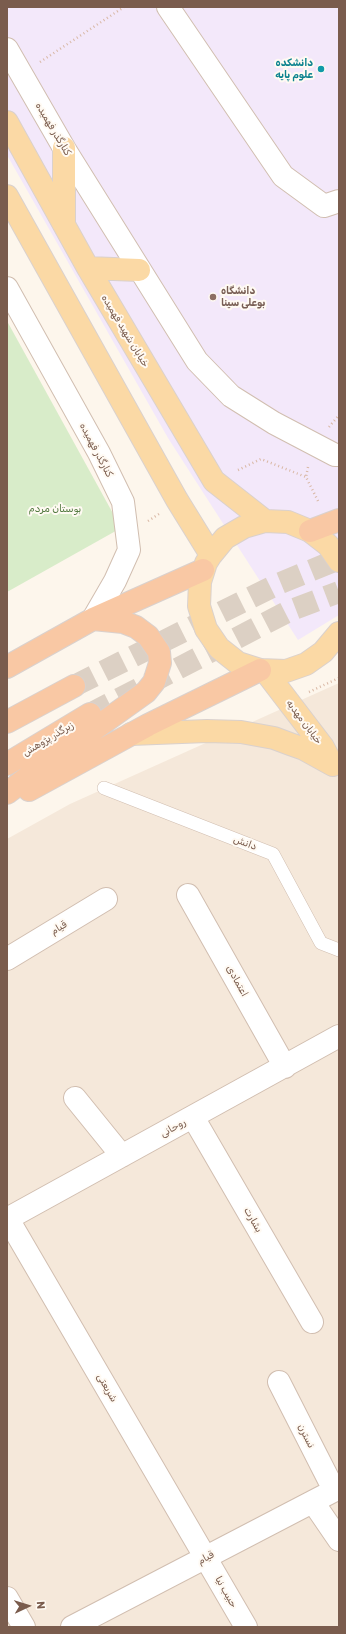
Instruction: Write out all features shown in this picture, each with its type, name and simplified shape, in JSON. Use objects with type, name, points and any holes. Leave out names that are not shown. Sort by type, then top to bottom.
[{"type":"highway","points":[[7,667],[93,619],[207,563]]},
{"type":"highway","points":[[7,793],[46,763],[146,692],[154,682],[160,663],[159,652],[148,636],[123,622],[93,619]]},
{"type":"highway","points":[[7,802],[131,734],[262,671]]},
{"type":"highway","points":[[7,722],[74,686]]},
{"type":"highway","name":"زیرگذر پژوهش","points":[[7,764],[90,714]]},
{"type":"main road","name":"خیابان شهید فهمیده","points":[[7,122],[88,268],[214,481],[265,521]]},
{"type":"main road","points":[[64,148],[64,225]]},
{"type":"main road","points":[[7,196],[177,500],[207,563]]},
{"type":"main road","points":[[88,268],[140,270]]},
{"type":"main road","points":[[338,639],[306,664],[286,671],[262,671],[238,663],[219,648],[206,629],[199,606],[200,582],[207,563],[225,538],[244,527],[265,521],[326,525],[328,545],[339,561]]},
{"type":"main road","name":"خیابان مهدیه","points":[[262,671],[323,747],[336,770]]},
{"type":"main road","points":[[131,734],[207,731],[241,732],[274,738],[304,749],[336,770]]},
{"type":"street","points":[[168,7],[283,176],[324,206],[339,201]]},
{"type":"street","name":"کنارگذر فهمیده","points":[[7,49],[64,148],[198,361],[231,396],[274,423],[335,455],[339,455]]},
{"type":"street","name":"کنارگذر فهمیده","points":[[7,288],[99,453],[123,502],[129,550],[115,581],[93,619]]},
{"type":"street","name":"اعتمادی","points":[[188,894],[285,1067]]},
{"type":"street","name":"قیام","points":[[8,955],[106,899]]},
{"type":"street","name":"روحانی","points":[[7,1219],[339,1036]]},
{"type":"street","points":[[75,1098],[122,1156]]},
{"type":"street","name":"بشارت","points":[[193,1117],[312,1322]]},
{"type":"street","name":"شریعتی","points":[[7,1219],[206,1557]]},
{"type":"street","name":"نسترن","points":[[279,1382],[337,1489]]},
{"type":"street","name":"قیام","points":[[72,1627],[337,1489]]},
{"type":"street","points":[[313,1502],[339,1540]]},
{"type":"street","name":"حبیب نیا","points":[[206,1557],[246,1627]]},
{"type":"street","points":[[7,1598],[24,1627]]},
{"type":"lane","name":"دانش","points":[[104,788],[274,854],[321,943],[339,950]]},
{"type":"path","points":[[22,75],[124,7]]},
{"type":"path","points":[[326,525],[306,477],[314,444],[339,415]]},
{"type":"shaded area","name":"دانشگاه بوعلی سینا","points":[[7,7],[339,7],[339,615],[298,640],[168,438],[7,155]]},
{"type":"shaded area","points":[[339,683],[339,1627],[7,1627],[7,839],[70,804]]},
{"type":"green space","name":"بوستان مردم","points":[[7,321],[121,528],[7,592]]},
{"type":"tunnel","points":[[74,686],[278,584],[339,559]]},
{"type":"tunnel","points":[[90,714],[289,611],[339,592]]},
{"type":"place","name":"دانشکده علوم پایه","points":[[321,69]]},
{"type":"place","name":"دانشگاه بوعلی سینا","points":[[213,297]]}]
